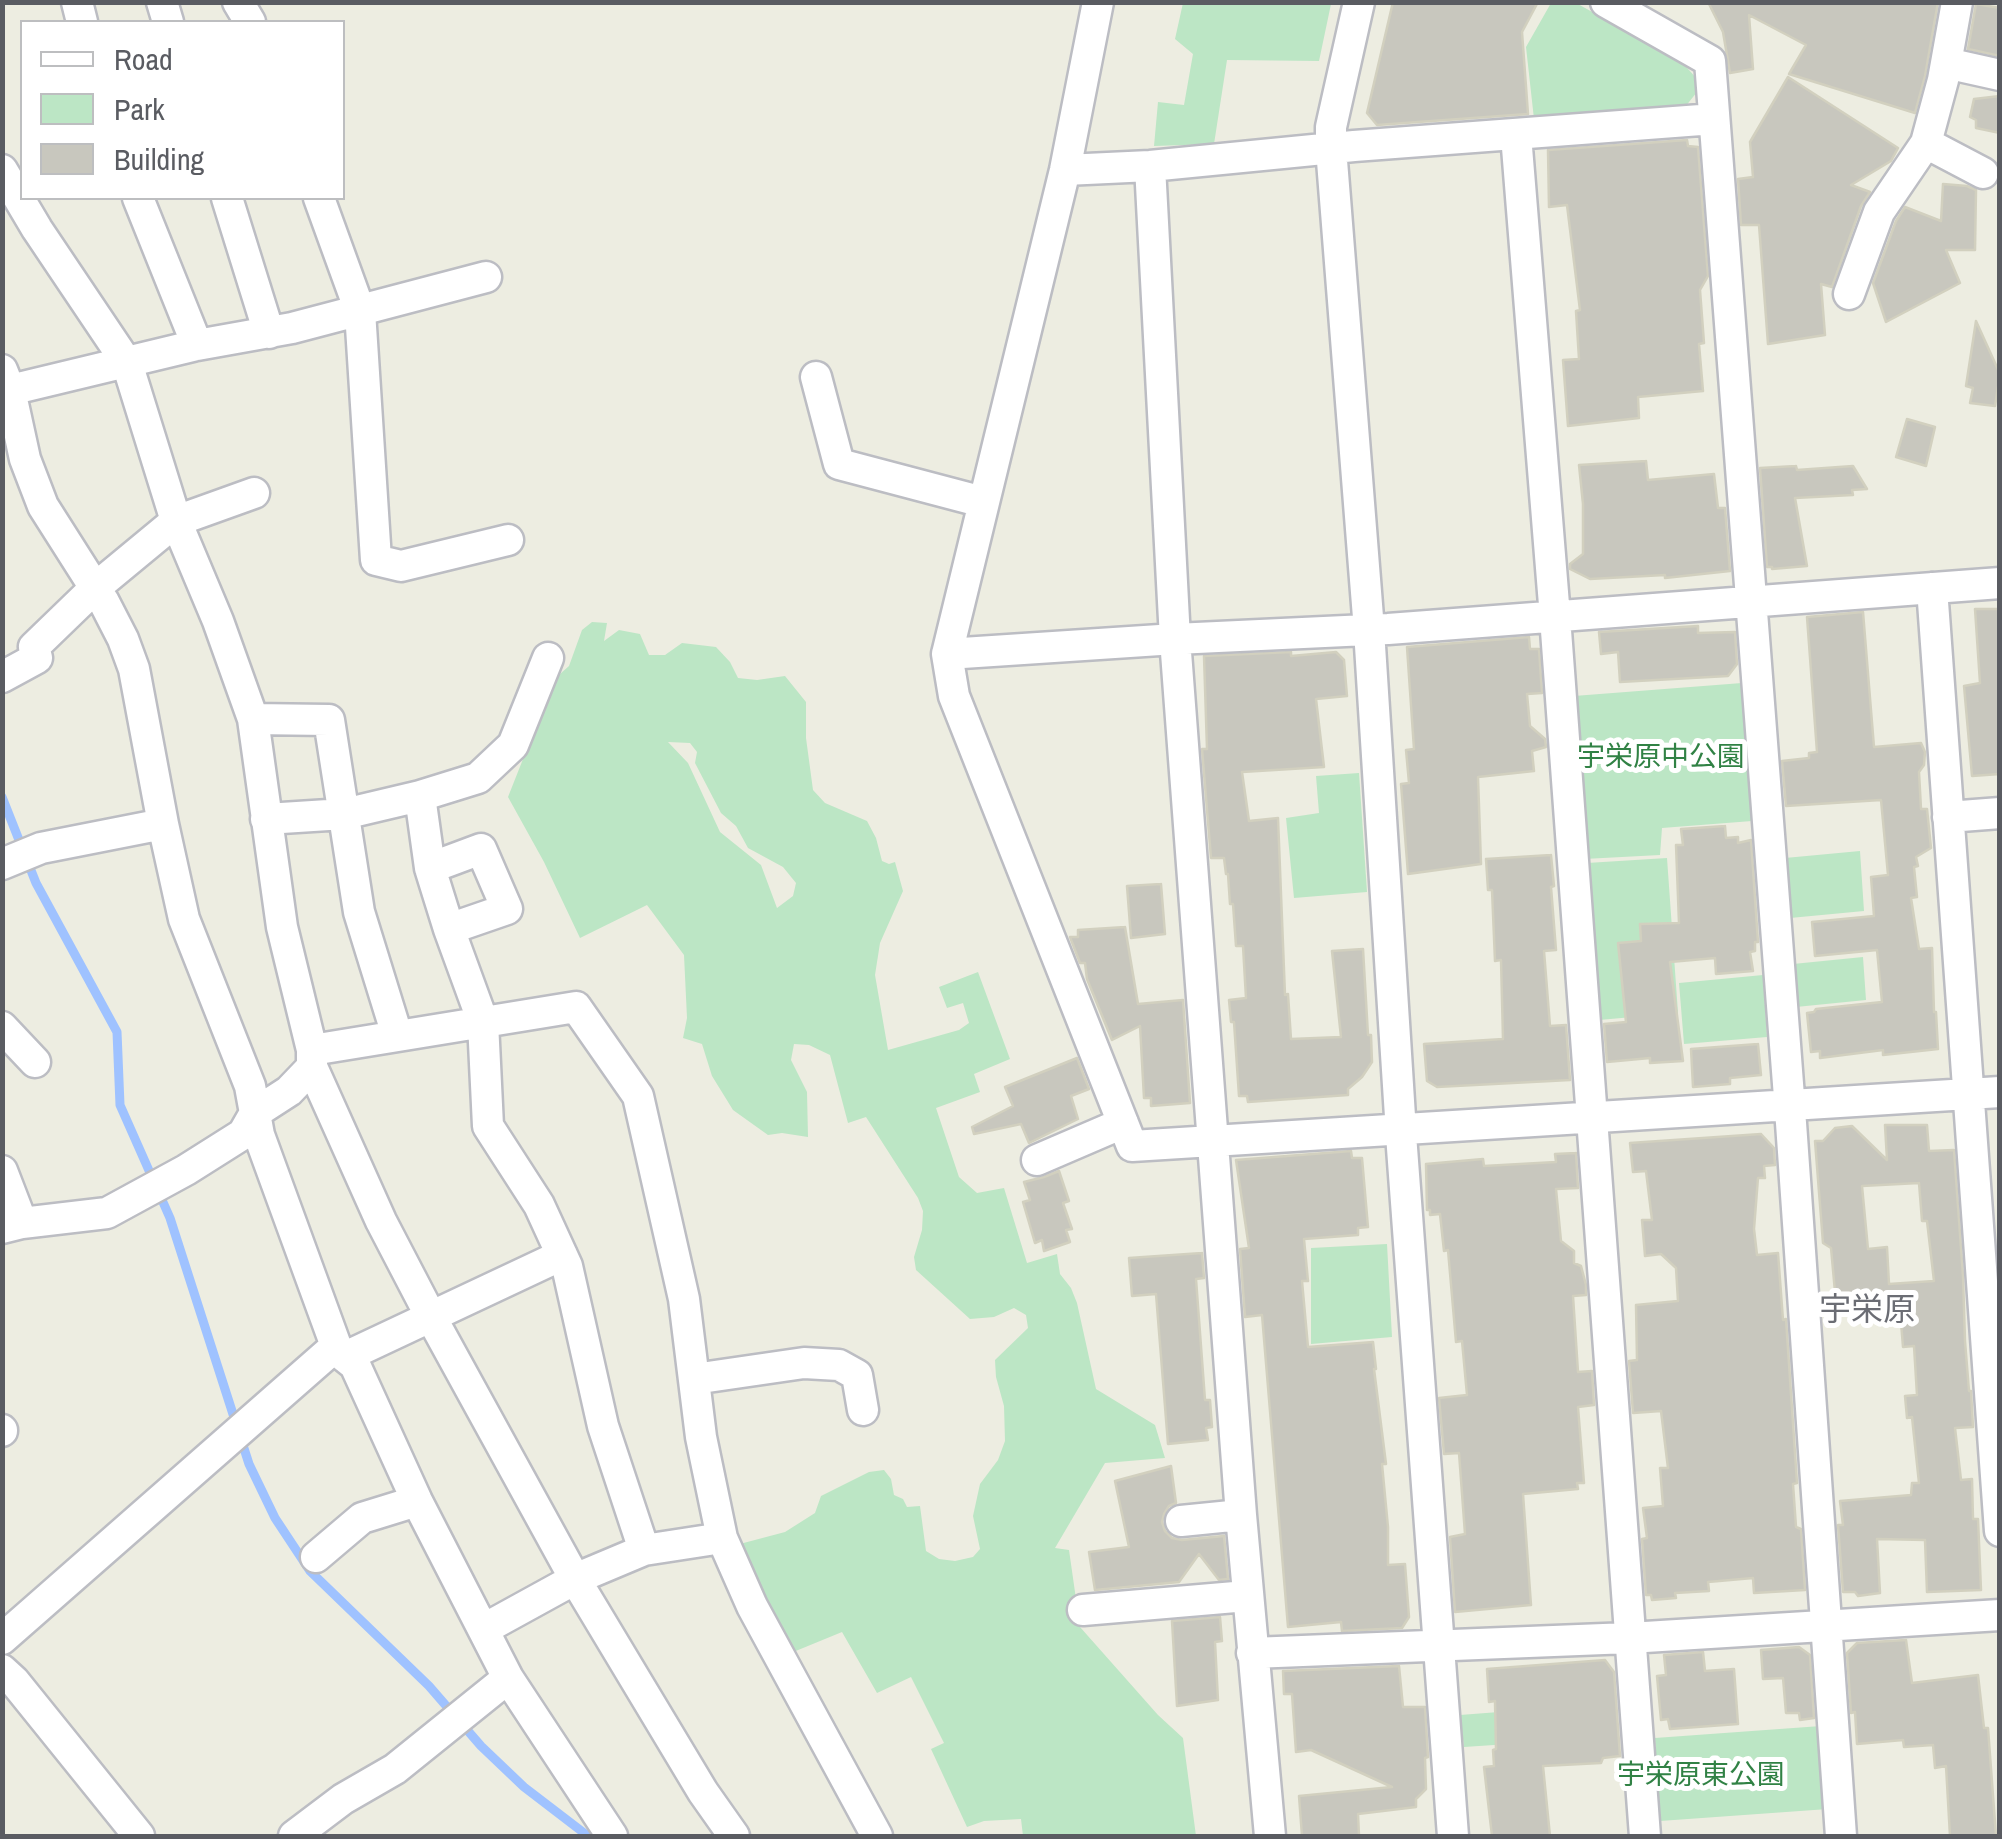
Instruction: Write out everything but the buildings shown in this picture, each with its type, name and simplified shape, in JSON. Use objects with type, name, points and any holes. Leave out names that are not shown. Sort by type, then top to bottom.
[{"type":"street","points":[[1098,2],[1065,170],[947,654],[954,696],[1132,1146],[1985,1093]]},
{"type":"street","points":[[1358,2],[1332,127],[1332,148],[1453,1836]]},
{"type":"street","points":[[1606,2],[1710,61],[1841,1836]]},
{"type":"street","points":[[1849,294],[1879,212],[1926,143],[1936,113],[1957,2]]},
{"type":"street","points":[[1946,63],[2000,75]]},
{"type":"street","points":[[1065,170],[1714,119]]},
{"type":"street","points":[[1516,135],[1645,1836]]},
{"type":"street","points":[[1926,143],[1983,173]]},
{"type":"street","points":[[1150,166],[1174,639],[1247,1596],[1270,1836]]},
{"type":"street","points":[[2,170],[36,229],[127,363],[176,521],[254,719],[282,927],[312,1059],[381,1220],[430,1317],[576,1579],[703,1792],[734,1836]]},
{"type":"street","points":[[139,200],[197,345]]},
{"type":"street","points":[[228,200],[270,332]]},
{"type":"street","points":[[320,200],[360,311],[376,560],[401,566],[508,540]]},
{"type":"street","points":[[486,276],[360,311],[127,363],[6,380],[25,459],[43,506],[95,588],[123,639],[134,669],[184,920],[250,1086],[259,1136],[341,1352],[356,1365],[416,1501],[508,1678],[612,1836]]},
{"type":"street","points":[[816,377],[839,464],[983,502]]},
{"type":"street","points":[[2,677],[37,658],[34,647],[95,588],[176,521],[254,493]]},
{"type":"street","points":[[947,654],[1555,618],[2000,583]]},
{"type":"street","points":[[1932,588],[1948,817],[1985,1093],[2000,1531]]},
{"type":"street","points":[[266,819],[344,814],[478,778],[514,745],[548,658]]},
{"type":"street","points":[[254,719],[329,720],[359,912],[397,1034]]},
{"type":"street","points":[[420,796],[430,868],[483,1022],[488,1126],[539,1205],[567,1266],[603,1426],[644,1550]]},
{"type":"street","points":[[1948,817],[2000,812]]},
{"type":"street","points":[[4,864],[40,848],[163,824]]},
{"type":"street","points":[[430,868],[482,850],[507,909],[449,928]]},
{"type":"street","points":[[2,1172],[12,1226],[107,1213],[243,1134],[256,1113],[289,1091],[312,1059],[397,1034],[576,1007],[638,1096],[684,1299],[701,1437],[722,1538],[752,1606],[877,1836]]},
{"type":"street","points":[[2,1027],[35,1062]]},
{"type":"street","points":[[1037,1160],[1123,1123]]},
{"type":"street","points":[[2,1639],[223,1446],[341,1352],[430,1317],[562,1255]]},
{"type":"street","points":[[694,1379],[804,1363],[839,1365],[857,1375],[863,1410]]},
{"type":"street","points":[[316,1557],[362,1518],[416,1501]]},
{"type":"street","points":[[1181,1521],[1241,1516]]},
{"type":"street","points":[[484,1629],[576,1579],[644,1550],[722,1538]]},
{"type":"street","points":[[1082,1610],[1247,1596]]},
{"type":"street","points":[[1252,1654],[1629,1638],[2000,1615]]},
{"type":"street","points":[[2,1670],[139,1836]]},
{"type":"street","points":[[294,1836],[395,1769],[508,1678]]},
{"type":"green space","points":[[1183,3],[1331,4],[1319,61],[1227,60],[1214,144],[1154,146],[1158,102],[1184,105],[1193,54],[1175,39]]},
{"type":"green space","points":[[1551,3],[1576,3],[1681,61],[1697,79],[1697,92],[1685,107],[1534,119],[1526,47]]},
{"type":"green space","points":[[592,622],[607,623],[604,641],[619,630],[640,634],[649,655],[665,655],[682,643],[716,647],[738,678],[785,676],[806,702],[813,790],[825,803],[867,821],[882,861],[895,862],[903,891],[880,943],[875,975],[888,1050],[959,1030],[969,1023],[963,1003],[947,1008],[939,987],[978,972],[1010,1059],[974,1074],[980,1092],[936,1108],[959,1177],[977,1193],[1004,1188],[1027,1263],[1057,1254],[1060,1274],[1077,1303],[1096,1389],[1155,1425],[1165,1458],[1105,1463],[1055,1548],[1069,1550],[1080,1627],[1183,1738],[1196,1836],[1023,1836],[1021,1819],[984,1821],[967,1827],[931,1749],[944,1743],[911,1677],[877,1693],[842,1632],[786,1655],[736,1545],[785,1532],[815,1513],[821,1496],[869,1472],[884,1470],[891,1479],[894,1495],[903,1499],[907,1507],[920,1506],[926,1551],[939,1559],[973,1557],[980,1549],[973,1516],[980,1484],[998,1460],[1005,1441],[1004,1406],[995,1360],[1028,1328],[1026,1315],[1014,1308],[994,1317],[970,1319],[916,1270],[914,1257],[923,1211],[918,1198],[866,1117],[848,1123],[830,1055],[809,1045],[794,1044],[791,1060],[807,1092],[808,1137],[768,1135],[733,1110],[712,1076],[702,1044],[683,1038],[687,1018],[684,955],[647,905],[580,938],[508,797],[551,682],[569,666],[582,630]],"holes":[[[668,742],[690,743],[697,752],[695,763],[721,813],[736,826],[748,848],[783,867],[796,883],[793,896],[777,908],[761,865],[720,832],[688,763]]]},
{"type":"green space","name":"宇栄原中公園","points":[[1742,683],[1752,821],[1662,828],[1660,855],[1584,859],[1574,696]]},
{"type":"green space","points":[[1359,773],[1367,892],[1294,898],[1286,818],[1319,813],[1316,776]]},
{"type":"green space","points":[[1860,851],[1864,911],[1790,918],[1785,858]]},
{"type":"green space","points":[[1667,858],[1678,1013],[1599,1020],[1587,863]]},
{"type":"green space","points":[[1863,957],[1866,1000],[1796,1007],[1793,964]]},
{"type":"green space","points":[[1763,975],[1767,1037],[1684,1044],[1679,983]]},
{"type":"green space","points":[[1387,1244],[1392,1337],[1311,1344],[1311,1248]]},
{"type":"green space","points":[[1538,1709],[1539,1742],[1464,1747],[1460,1715]]},
{"type":"green space","name":"宇栄原東公園","points":[[1821,1726],[1828,1809],[1660,1821],[1655,1738]]},
{"type":"waterway","points":[[2,797],[36,883],[117,1032],[120,1105],[170,1218],[249,1464],[275,1518],[310,1571],[429,1686],[481,1746],[524,1787],[588,1836]]},
{"type":"district","name":"宇栄原","points":[[1867,1311]]}]
